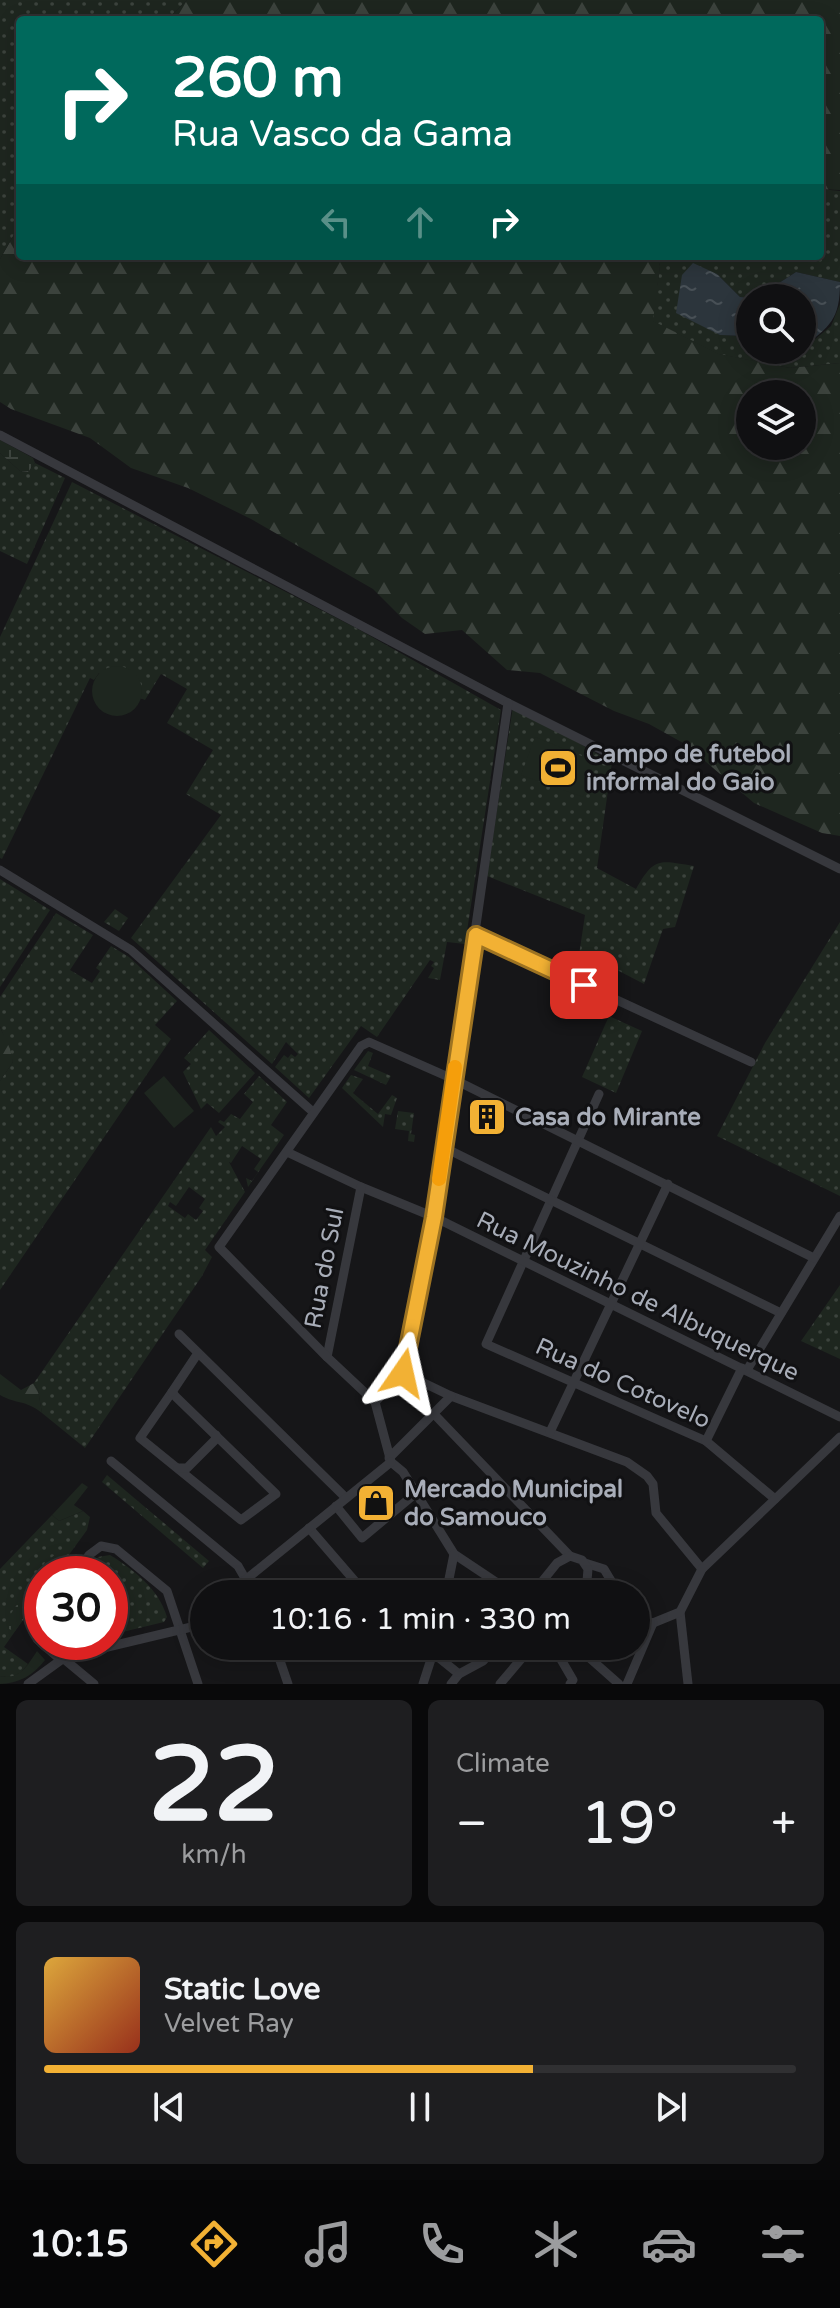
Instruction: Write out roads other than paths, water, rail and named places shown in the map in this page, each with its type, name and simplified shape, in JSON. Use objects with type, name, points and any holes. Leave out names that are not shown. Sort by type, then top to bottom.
[{"type":"street","points":[[0,435],[508,703],[840,869]]},
{"type":"street","points":[[375,1402],[403,1373],[434,1217],[508,703]]},
{"type":"street","points":[[0,870],[131,950],[313,1112]]},
{"type":"street","points":[[476,935],[751,1062]]},
{"type":"street","points":[[493,1580],[454,1554],[403,1472],[390,1460],[375,1402],[219,1247],[361,1046],[369,1042],[453,1079],[814,1258]]},
{"type":"street","points":[[523,1262],[599,1094]]},
{"type":"street","points":[[443,1147],[781,1313]]},
{"type":"street","name":"Rua Mouzinho de Albuquerque","points":[[287,1152],[434,1217],[840,1417]]},
{"type":"street","points":[[550,1432],[668,1184]]},
{"type":"street","name":"Rua do Sul","points":[[327,1357],[361,1187]]},
{"type":"street","points":[[706,1441],[744,1369],[840,1216]]},
{"type":"street","name":"Rua do Cotovelo","points":[[523,1262],[486,1344],[706,1441],[775,1499]]},
{"type":"street","points":[[179,1334],[346,1498]]},
{"type":"street","points":[[172,1392],[276,1494],[241,1520],[140,1438],[198,1353]]},
{"type":"street","points":[[403,1373],[451,1396],[627,1462],[653,1484],[656,1513],[702,1569]]},
{"type":"street","points":[[111,1461],[238,1566],[246,1579],[390,1460],[451,1396]]},
{"type":"street","points":[[434,1414],[570,1556],[604,1569],[611,1580]]},
{"type":"street","points":[[178,1468],[187,1468],[215,1440],[216,1435]]},
{"type":"street","points":[[688,1684],[680,1612],[702,1569],[840,1437]]},
{"type":"street","points":[[336,1506],[362,1538],[416,1493]]},
{"type":"street","points":[[309,1528],[354,1580]]},
{"type":"street","points":[[88,1556],[101,1546],[116,1549],[124,1556]]},
{"type":"street","points":[[449,1580],[454,1554]]},
{"type":"street","points":[[543,1580],[557,1563],[570,1556]]},
{"type":"street","points":[[128,1559],[167,1591],[184,1629],[198,1684]]},
{"type":"street","points":[[585,1563],[589,1575],[587,1580]]},
{"type":"street","points":[[650,1622],[680,1612]]},
{"type":"street","points":[[627,1684],[653,1623]]},
{"type":"street","points":[[184,1629],[190,1625]]},
{"type":"street","points":[[128,1643],[190,1628]]},
{"type":"street","points":[[28,1684],[62,1660],[94,1684]]},
{"type":"street","points":[[280,1660],[288,1684]]},
{"type":"street","points":[[423,1684],[428,1660]]},
{"type":"street","points":[[444,1660],[459,1674]]},
{"type":"street","points":[[451,1684],[459,1674],[477,1667],[483,1660]]},
{"type":"street","points":[[500,1684],[520,1660]]},
{"type":"street","points":[[561,1660],[573,1680],[570,1684]]},
{"type":"street","points":[[592,1660],[619,1684]]},
{"type":"water","points":[[693,263],[717,274],[736,293],[736,336],[720,335],[676,313],[682,275]]},
{"type":"water","points":[[796,272],[840,282],[838,305],[832,321],[816,337],[816,284],[778,284]]},
{"type":"place","name":"Campo de futebol informal do Gaio","points":[[558,768]]},
{"type":"place","name":"Casa do Mirante","points":[[487,1117]]},
{"type":"place","name":"Mercado Municipal do Samouco","points":[[376,1503]]}]
